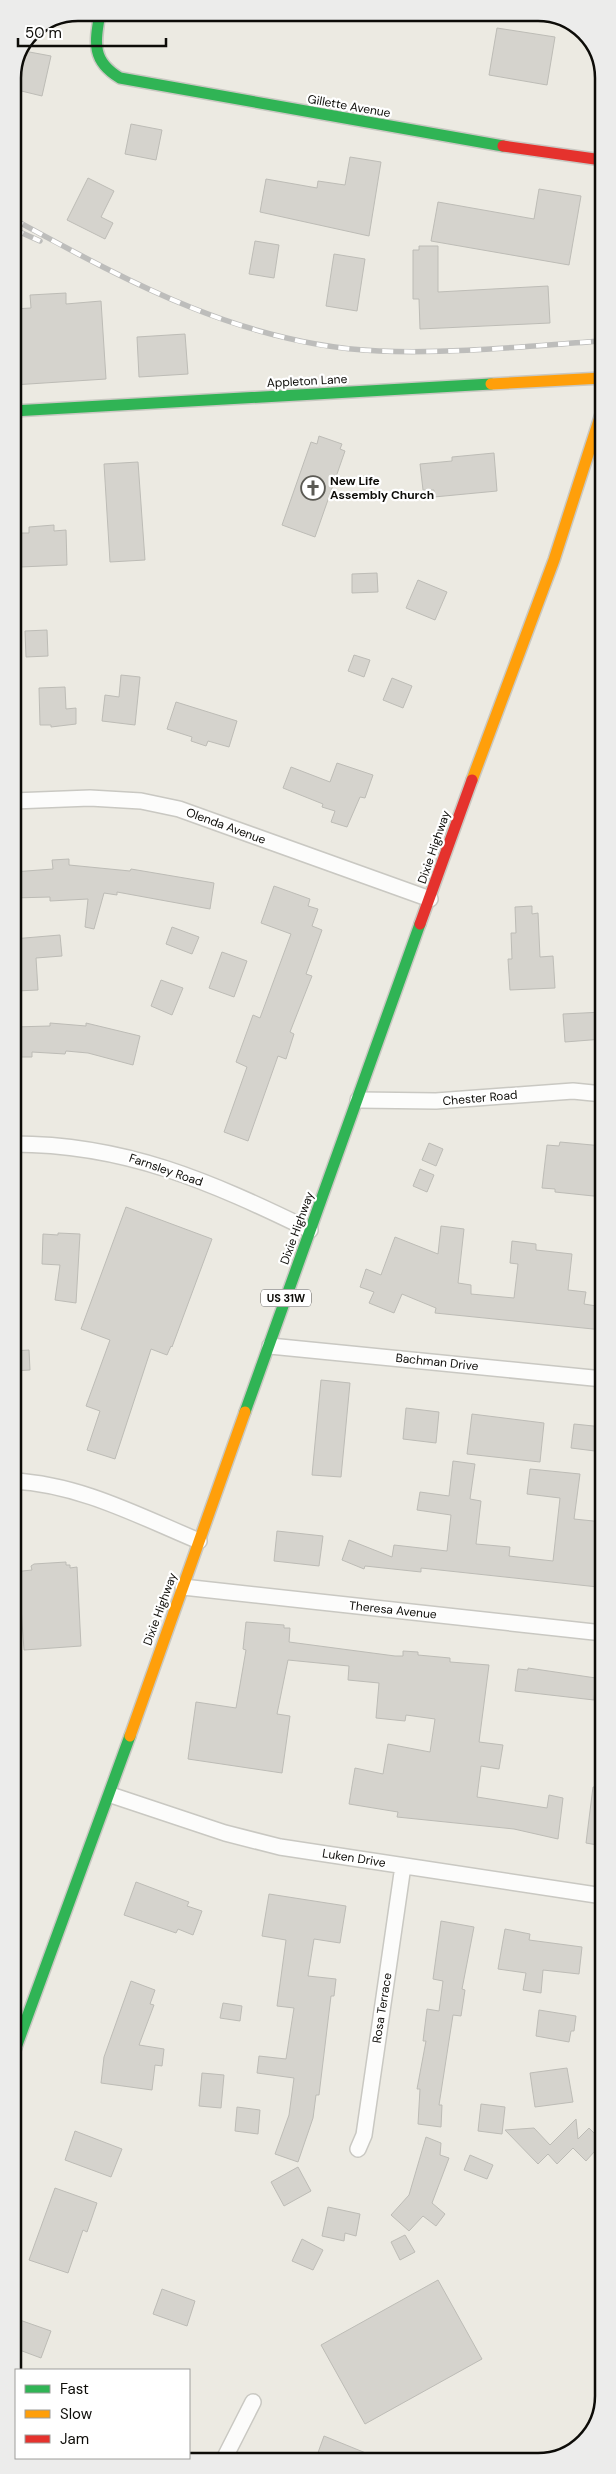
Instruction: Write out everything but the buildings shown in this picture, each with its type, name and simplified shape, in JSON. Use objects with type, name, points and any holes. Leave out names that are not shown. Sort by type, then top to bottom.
[{"type":"main road","name":"Gillette Avenue","points":[[99,21],[96,44],[98,60],[108,73],[120,78],[469,142],[595,159]]},
{"type":"main road","name":"Appleton Lane","points":[[21,412],[595,378]]},
{"type":"main road","name":"Dixie Highway","points":[[21,2034],[88,1848],[111,1795],[152,1670],[554,560],[595,433]]},
{"type":"street","name":"Olenda Avenue","points":[[21,801],[90,798],[141,801],[179,809],[430,898]]},
{"type":"street","name":"Chester Road","points":[[358,1100],[436,1101],[573,1091],[595,1093]]},
{"type":"street","name":"Farnsley Road","points":[[21,1144],[67,1146],[104,1152],[155,1164],[259,1206],[310,1230]]},
{"type":"street","name":"Bachman Drive","points":[[270,1346],[595,1377]]},
{"type":"street","points":[[21,1482],[48,1485],[99,1498],[199,1541]]},
{"type":"street","name":"Theresa Avenue","points":[[183,1587],[595,1632]]},
{"type":"street","name":"Luken Drive","points":[[111,1795],[261,1843],[595,1895]]},
{"type":"street","name":"Rosa Terrace","points":[[358,2149],[364,2135],[403,1866]]},
{"type":"street","points":[[227,2453],[252,2402]]},
{"type":"railway","points":[[21,223],[144,287],[234,323],[281,337],[329,346],[407,352],[491,349],[595,342]]},
{"type":"railway","points":[[21,233],[40,241]]},
{"type":"traffic: fast","points":[[99,21],[97,50],[104,65],[120,78],[503,146]]},
{"type":"traffic: fast","points":[[21,411],[491,384]]},
{"type":"traffic: fast","points":[[245,1412],[420,924]]},
{"type":"traffic: fast","points":[[21,2034],[130,1736]]},
{"type":"traffic: slow","points":[[491,384],[595,378]]},
{"type":"traffic: slow","points":[[472,780],[554,560],[595,433]]},
{"type":"traffic: slow","points":[[130,1736],[245,1412]]},
{"type":"traffic: jam","points":[[503,146],[595,159]]},
{"type":"traffic: jam","points":[[420,924],[472,780]]},
{"type":"place","name":"New Life Assembly Church","points":[[313,488]]}]
